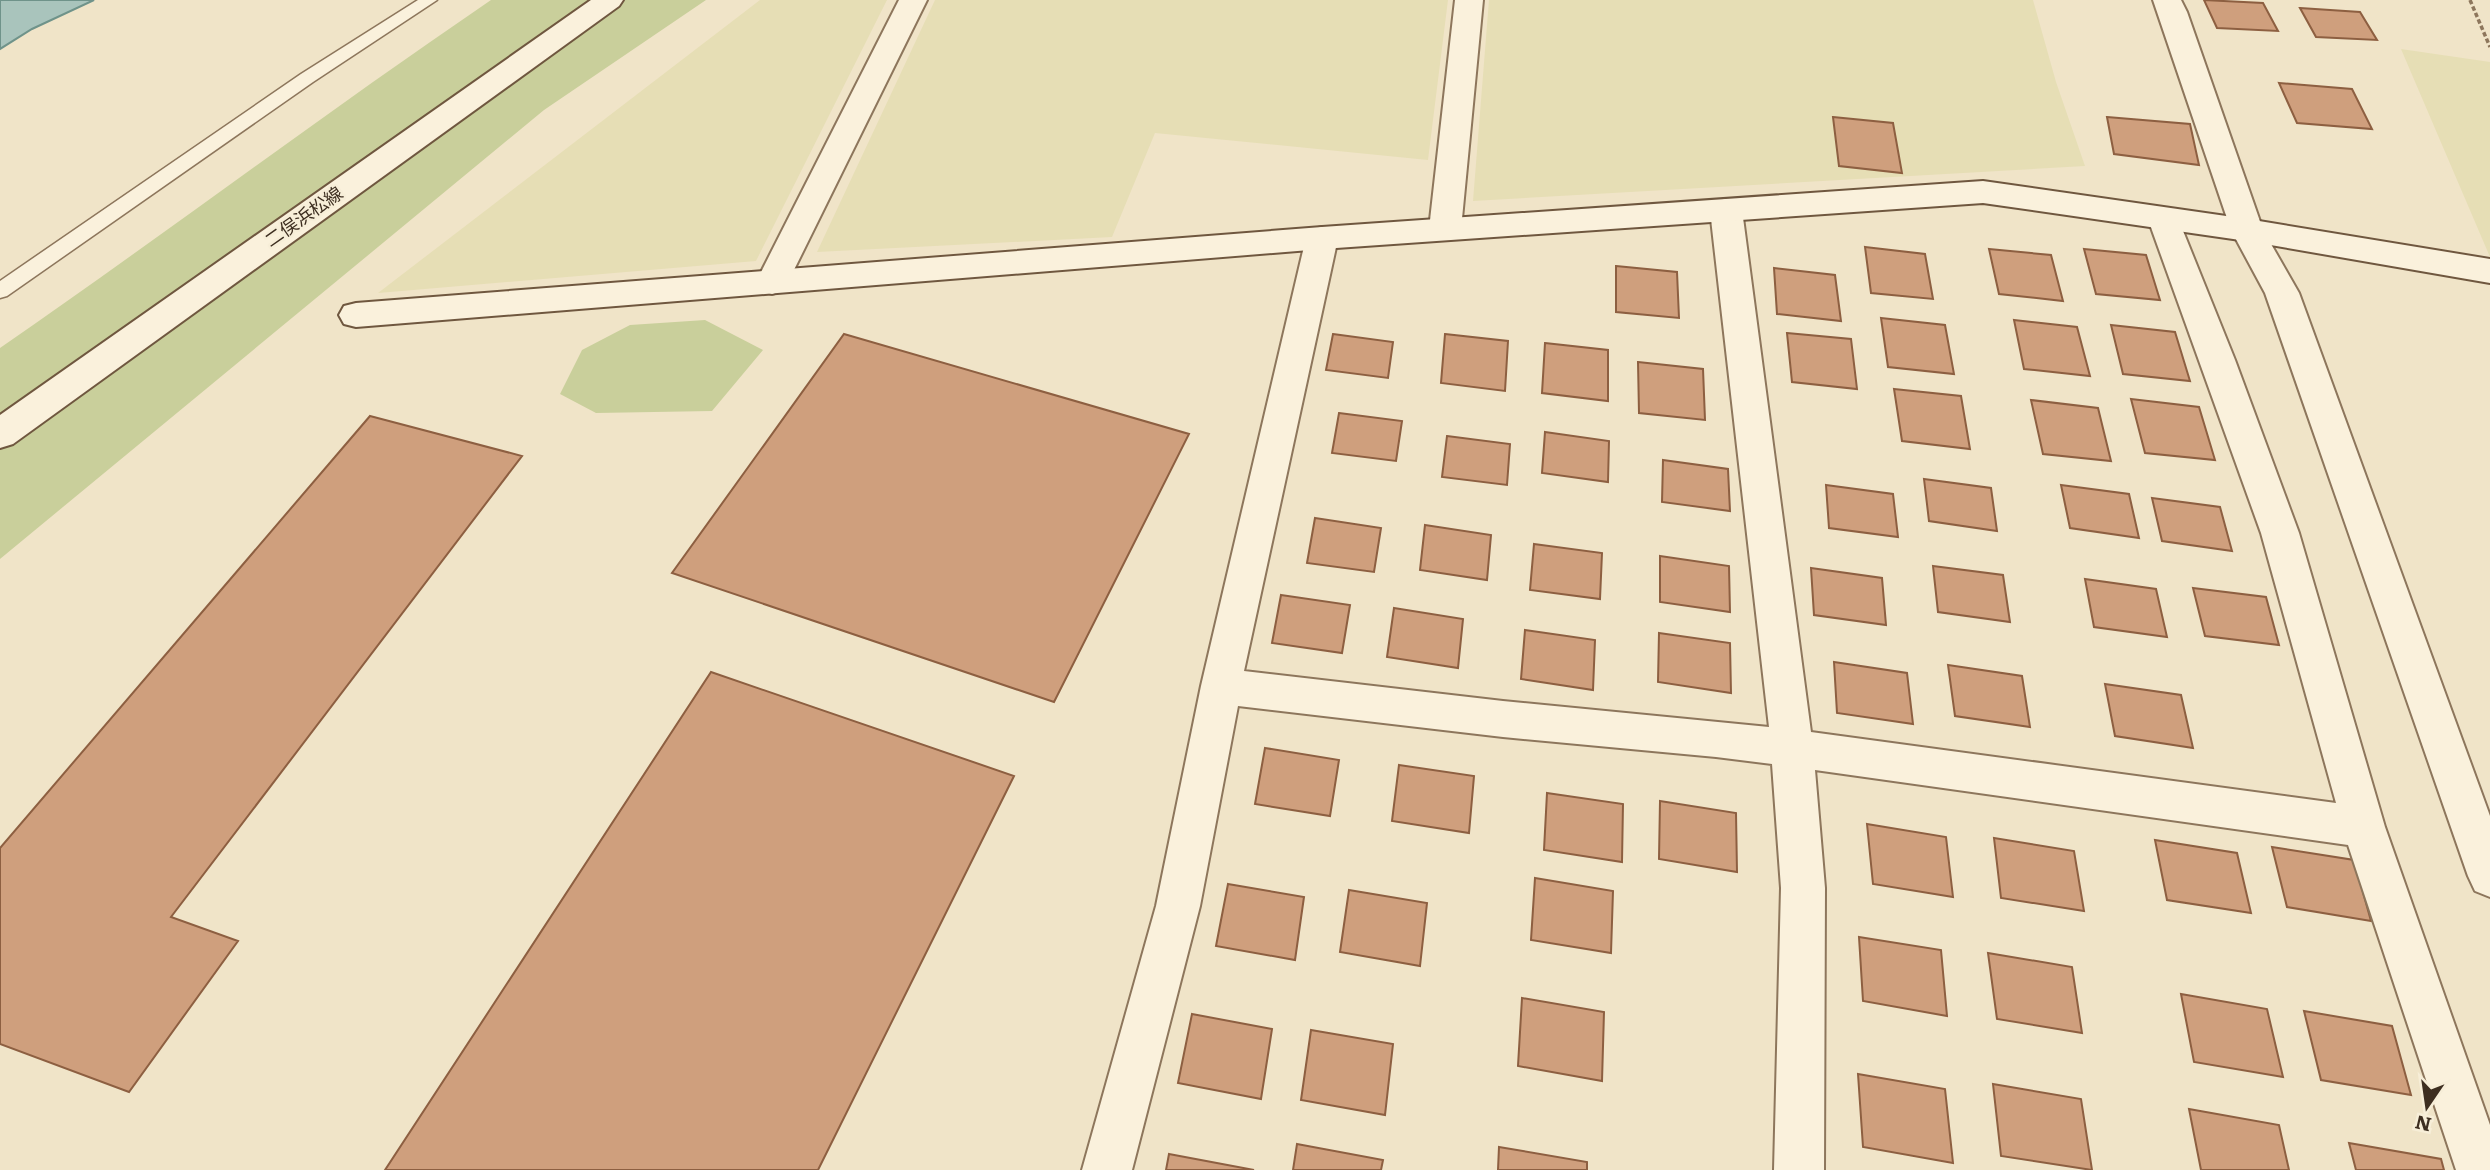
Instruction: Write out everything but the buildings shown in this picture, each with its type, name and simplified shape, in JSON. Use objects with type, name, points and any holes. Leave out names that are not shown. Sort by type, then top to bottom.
[{"type":"street","name":"二俣浜松線","points":[[0,434],[608,0]]},
{"type":"street","points":[[772,282],[913,0]]},
{"type":"street","points":[[1445,229],[1469,0]]},
{"type":"street","points":[[2166,0],[2173,12],[2248,230],[2283,293],[2490,876]]},
{"type":"street","points":[[356,315],[1322,238],[1983,192],[2248,230],[2490,271]]},
{"type":"street","points":[[1726,210],[1792,749],[1803,888],[1799,1170]]},
{"type":"street","points":[[2164,219],[2280,533],[2364,827],[2481,1170]]},
{"type":"street","points":[[1107,1170],[1178,906],[1221,686],[1322,238]]},
{"type":"street","points":[[1221,686],[1489,717],[1716,738],[2364,827]]},
{"type":"lane","points":[[0,291],[307,78],[429,0]]},
{"type":"path","points":[[2470,0],[2490,47]]},
{"type":"shaded area","points":[[760,0],[887,0],[756,261],[378,293]]},
{"type":"shaded area","points":[[935,0],[1448,0],[1428,160],[1155,133],[1112,237],[817,252]]},
{"type":"shaded area","points":[[1489,0],[2033,0],[2056,82],[2085,166],[1473,201]]},
{"type":"shaded area","points":[[2401,49],[2490,62],[2490,257]]},
{"type":"green space","points":[[491,0],[706,0],[544,110],[0,559],[0,348]]},
{"type":"green space","points":[[705,320],[763,350],[712,411],[596,413],[560,394],[582,350],[630,325]]},
{"type":"water","points":[[0,0],[94,0],[32,29],[0,49]]}]
